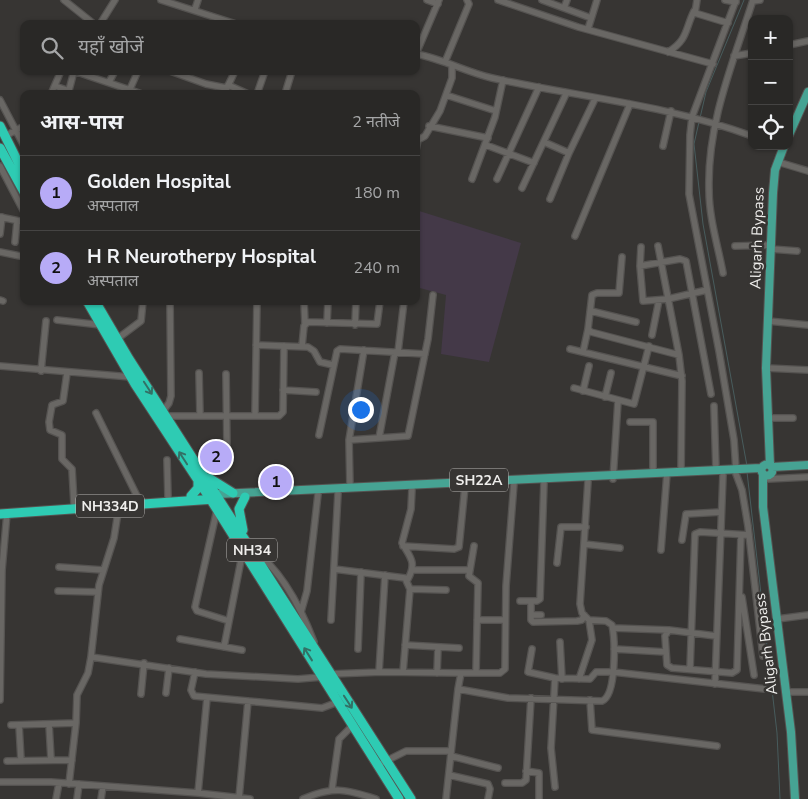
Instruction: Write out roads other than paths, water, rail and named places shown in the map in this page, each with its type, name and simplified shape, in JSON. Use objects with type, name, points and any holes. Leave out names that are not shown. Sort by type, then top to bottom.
[{"type":"highway","points":[[0,126],[20,166]]},
{"type":"highway","points":[[0,148],[20,185]]},
{"type":"highway","name":"NH34","points":[[89,305],[131,377],[245,539],[247,549],[382,762],[399,799]]},
{"type":"highway","name":"NH34","points":[[97,305],[200,477]]},
{"type":"highway","points":[[227,525],[207,506],[193,498],[198,488],[200,477],[232,493]]},
{"type":"highway","name":"NH334D","points":[[2,512],[168,497],[193,498]]},
{"type":"highway","name":"NH34","points":[[214,497],[227,525],[247,549],[319,656],[338,702],[353,725],[411,799]]},
{"type":"highway","name":"NH334D","points":[[21,510],[119,506],[214,497]]},
{"type":"highway","points":[[245,497],[239,509],[245,539]]},
{"type":"main road","points":[[793,126],[807,96]]},
{"type":"main road","name":"Aligarh Bypass","points":[[781,150],[774,179],[766,368],[765,515],[792,743],[795,799]]},
{"type":"main road","name":"SH22A","points":[[214,497],[232,493],[765,471],[808,466]]},
{"type":"main road","name":"SH22A","points":[[214,497],[588,481],[652,473],[667,475],[681,472],[720,473]]},
{"type":"street","points":[[64,0],[89,20]]},
{"type":"street","points":[[102,20],[115,0]]},
{"type":"street","points":[[163,0],[225,20]]},
{"type":"street","points":[[195,9],[198,0]]},
{"type":"street","points":[[420,45],[438,2],[427,0]]},
{"type":"street","points":[[445,62],[469,4],[468,0]]},
{"type":"street","points":[[500,0],[588,29],[713,64]]},
{"type":"street","points":[[542,0],[591,18]]},
{"type":"street","points":[[564,8],[567,0]]},
{"type":"street","points":[[588,29],[597,0]]},
{"type":"street","points":[[668,52],[686,36],[697,0]]},
{"type":"street","points":[[725,0],[736,1],[694,117],[690,135],[689,194],[734,440],[749,535],[763,656]]},
{"type":"street","points":[[723,274],[709,190],[712,122],[753,1],[760,0]]},
{"type":"street","points":[[694,11],[696,14],[728,23]]},
{"type":"street","points":[[793,44],[808,41]]},
{"type":"street","points":[[734,56],[748,54]]},
{"type":"street","points":[[420,55],[503,80],[566,94],[694,117],[748,135]]},
{"type":"street","points":[[420,139],[425,136],[440,110],[452,78],[452,65]]},
{"type":"street","points":[[52,90],[59,75]]},
{"type":"street","points":[[69,90],[73,75]]},
{"type":"street","points":[[87,75],[130,89],[136,75]]},
{"type":"street","points":[[109,82],[113,75]]},
{"type":"street","points":[[181,75],[226,89],[233,75]]},
{"type":"street","points":[[258,90],[264,75]]},
{"type":"street","points":[[285,90],[291,75]]},
{"type":"street","points":[[472,179],[486,145],[503,80]]},
{"type":"street","points":[[55,86],[62,90]]},
{"type":"street","points":[[497,179],[539,87]]},
{"type":"street","points":[[522,188],[566,94]]},
{"type":"street","points":[[446,95],[496,111]]},
{"type":"street","points":[[550,199],[569,153],[595,99]]},
{"type":"street","points":[[0,100],[20,138]]},
{"type":"street","points":[[575,236],[630,104]]},
{"type":"street","points":[[663,146],[671,112]]},
{"type":"street","points":[[430,126],[488,138]]},
{"type":"street","points":[[5,136],[20,128]]},
{"type":"street","points":[[544,142],[569,153]]},
{"type":"street","points":[[486,145],[534,163]]},
{"type":"street","points":[[778,162],[808,171]]},
{"type":"street","points":[[0,166],[20,204]]},
{"type":"street","points":[[0,234],[1,217],[20,222]]},
{"type":"street","points":[[15,242],[16,222]]},
{"type":"street","points":[[658,246],[682,376],[681,472]]},
{"type":"street","points":[[735,246],[771,247],[797,251]]},
{"type":"street","points":[[640,247],[644,301],[692,296],[707,290]]},
{"type":"street","points":[[0,252],[20,256]]},
{"type":"street","points":[[584,352],[591,311],[590,299],[594,293],[619,293],[622,257]]},
{"type":"street","points":[[640,266],[685,260],[711,394]]},
{"type":"street","points":[[349,440],[404,438],[409,433],[425,354],[433,295]]},
{"type":"street","points":[[652,335],[659,300]]},
{"type":"street","points":[[117,339],[141,321],[143,305]]},
{"type":"street","points":[[170,305],[171,396],[164,414],[255,416],[282,414],[284,346]]},
{"type":"street","points":[[255,416],[257,305]]},
{"type":"street","points":[[302,346],[305,324],[304,305]]},
{"type":"street","points":[[327,323],[328,305]]},
{"type":"street","points":[[355,325],[356,305]]},
{"type":"street","points":[[305,324],[378,324],[380,305]]},
{"type":"street","points":[[379,438],[397,352],[403,305]]},
{"type":"street","points":[[591,311],[636,322]]},
{"type":"street","points":[[57,320],[101,325]]},
{"type":"street","points":[[41,371],[46,321]]},
{"type":"street","points":[[768,321],[808,325]]},
{"type":"street","points":[[588,329],[591,332],[679,354]]},
{"type":"street","points":[[256,345],[302,346],[312,349],[320,362],[333,365]]},
{"type":"street","points":[[574,388],[631,404],[636,401],[649,346]]},
{"type":"street","points":[[319,435],[335,354],[340,349],[425,354]]},
{"type":"street","points":[[570,349],[682,376]]},
{"type":"street","points":[[350,487],[349,440],[364,350]]},
{"type":"street","points":[[0,366],[41,371],[131,377]]},
{"type":"street","points":[[583,391],[589,366]]},
{"type":"street","points":[[766,368],[808,370]]},
{"type":"street","points":[[67,373],[63,401],[52,405],[49,422],[50,430],[60,433],[63,438],[62,459],[72,469],[74,504]]},
{"type":"street","points":[[605,397],[611,373]]},
{"type":"street","points":[[198,374],[200,415]]},
{"type":"street","points":[[226,374],[227,447]]},
{"type":"street","points":[[283,390],[316,392]]},
{"type":"street","points":[[613,477],[618,401]]},
{"type":"street","points":[[714,406],[720,473],[721,512],[715,684]]},
{"type":"street","points":[[96,414],[139,500]]},
{"type":"street","points":[[767,420],[794,418]]},
{"type":"street","points":[[630,422],[653,422],[652,473]]},
{"type":"street","points":[[167,460],[168,497]]},
{"type":"street","points":[[765,471],[808,477]]},
{"type":"street","points":[[661,550],[667,475]]},
{"type":"street","points":[[579,679],[592,640],[580,604],[588,481]]},
{"type":"street","points":[[520,601],[540,599],[544,482]]},
{"type":"street","points":[[91,657],[144,663],[195,672],[298,680],[326,675],[379,672],[504,672],[506,656],[505,620],[514,483]]},
{"type":"street","points":[[403,546],[454,549],[459,547],[465,486]]},
{"type":"street","points":[[404,672],[410,589],[408,579],[412,570],[410,554],[403,546],[402,540],[410,509],[412,489]]},
{"type":"street","points":[[331,620],[338,493]]},
{"type":"street","points":[[301,612],[308,590],[318,494]]},
{"type":"street","points":[[69,784],[76,723],[77,695],[88,673],[98,592],[114,538],[119,506]]},
{"type":"street","points":[[0,700],[2,512]]},
{"type":"street","points":[[682,540],[686,514],[721,512]]},
{"type":"street","points":[[216,514],[196,607],[197,611],[213,618],[229,621]]},
{"type":"street","points":[[557,563],[561,527],[586,527]]},
{"type":"street","points":[[690,669],[694,537],[700,532],[749,535]]},
{"type":"street","points":[[669,630],[665,634],[669,666],[732,673],[737,670],[741,535]]},
{"type":"street","points":[[584,544],[620,548]]},
{"type":"street","points":[[474,546],[470,579],[478,582],[476,672]]},
{"type":"street","points":[[224,647],[247,549],[270,563],[301,612],[319,656]]},
{"type":"street","points":[[59,567],[103,570]]},
{"type":"street","points":[[334,569],[408,579]]},
{"type":"street","points":[[412,570],[470,570]]},
{"type":"street","points":[[358,649],[361,572]]},
{"type":"street","points":[[379,672],[385,575]]},
{"type":"street","points":[[410,589],[416,587],[446,590]]},
{"type":"street","points":[[740,590],[745,609],[754,675]]},
{"type":"street","points":[[58,591],[98,592]]},
{"type":"street","points":[[458,689],[508,698],[602,701],[607,698],[613,672],[614,649],[613,628],[609,622],[586,618],[580,621],[537,623],[532,621],[531,601]]},
{"type":"street","points":[[531,615],[541,615]]},
{"type":"street","points":[[777,618],[808,616]]},
{"type":"street","points":[[477,620],[505,620]]},
{"type":"street","points":[[613,628],[669,630],[716,636]]},
{"type":"street","points":[[180,639],[242,650]]},
{"type":"street","points":[[560,642],[562,679]]},
{"type":"street","points":[[405,645],[459,648]]},
{"type":"street","points":[[437,672],[438,647]]},
{"type":"street","points":[[532,649],[528,672],[555,678],[592,678],[597,672],[613,672],[765,689]]},
{"type":"street","points":[[614,649],[666,652]]},
{"type":"street","points":[[141,694],[144,663]]},
{"type":"street","points":[[166,693],[169,668]]},
{"type":"street","points":[[195,672],[191,693],[194,696],[322,708],[338,702]]},
{"type":"street","points":[[446,799],[461,673]]},
{"type":"street","points":[[555,678],[552,699],[551,748],[555,787]]},
{"type":"street","points":[[786,692],[808,692]]},
{"type":"street","points":[[198,793],[207,698]]},
{"type":"street","points":[[505,783],[524,782],[531,698]]},
{"type":"street","points":[[590,700],[592,730],[717,746]]},
{"type":"street","points":[[239,798],[248,701]]},
{"type":"street","points":[[11,725],[76,723]]},
{"type":"street","points":[[50,724],[51,759]]},
{"type":"street","points":[[19,725],[20,760]]},
{"type":"street","points":[[332,789],[339,740],[353,725]]},
{"type":"street","points":[[382,762],[411,750],[451,753],[498,768]]},
{"type":"street","points":[[6,761],[72,760]]},
{"type":"street","points":[[526,771],[539,773],[539,799]]},
{"type":"street","points":[[449,775],[488,784],[490,789],[488,799]]},
{"type":"street","points":[[0,782],[79,784],[250,799]]},
{"type":"street","points":[[56,799],[59,783]]},
{"type":"street","points":[[77,799],[79,784]]},
{"type":"street","points":[[101,799],[103,786]]},
{"type":"street","points":[[303,799],[332,789],[349,790],[376,799]]},
{"type":"waterway","points":[[700,118],[706,92],[744,0]]},
{"type":"waterway","points":[[699,122],[694,144],[703,224],[747,466]]},
{"type":"waterway","points":[[747,472],[777,733],[780,799]]},
{"type":"place","name":"H R Neurotherpy Hospital","points":[[216,457]]},
{"type":"place","name":"Golden Hospital","points":[[276,482]]}]
